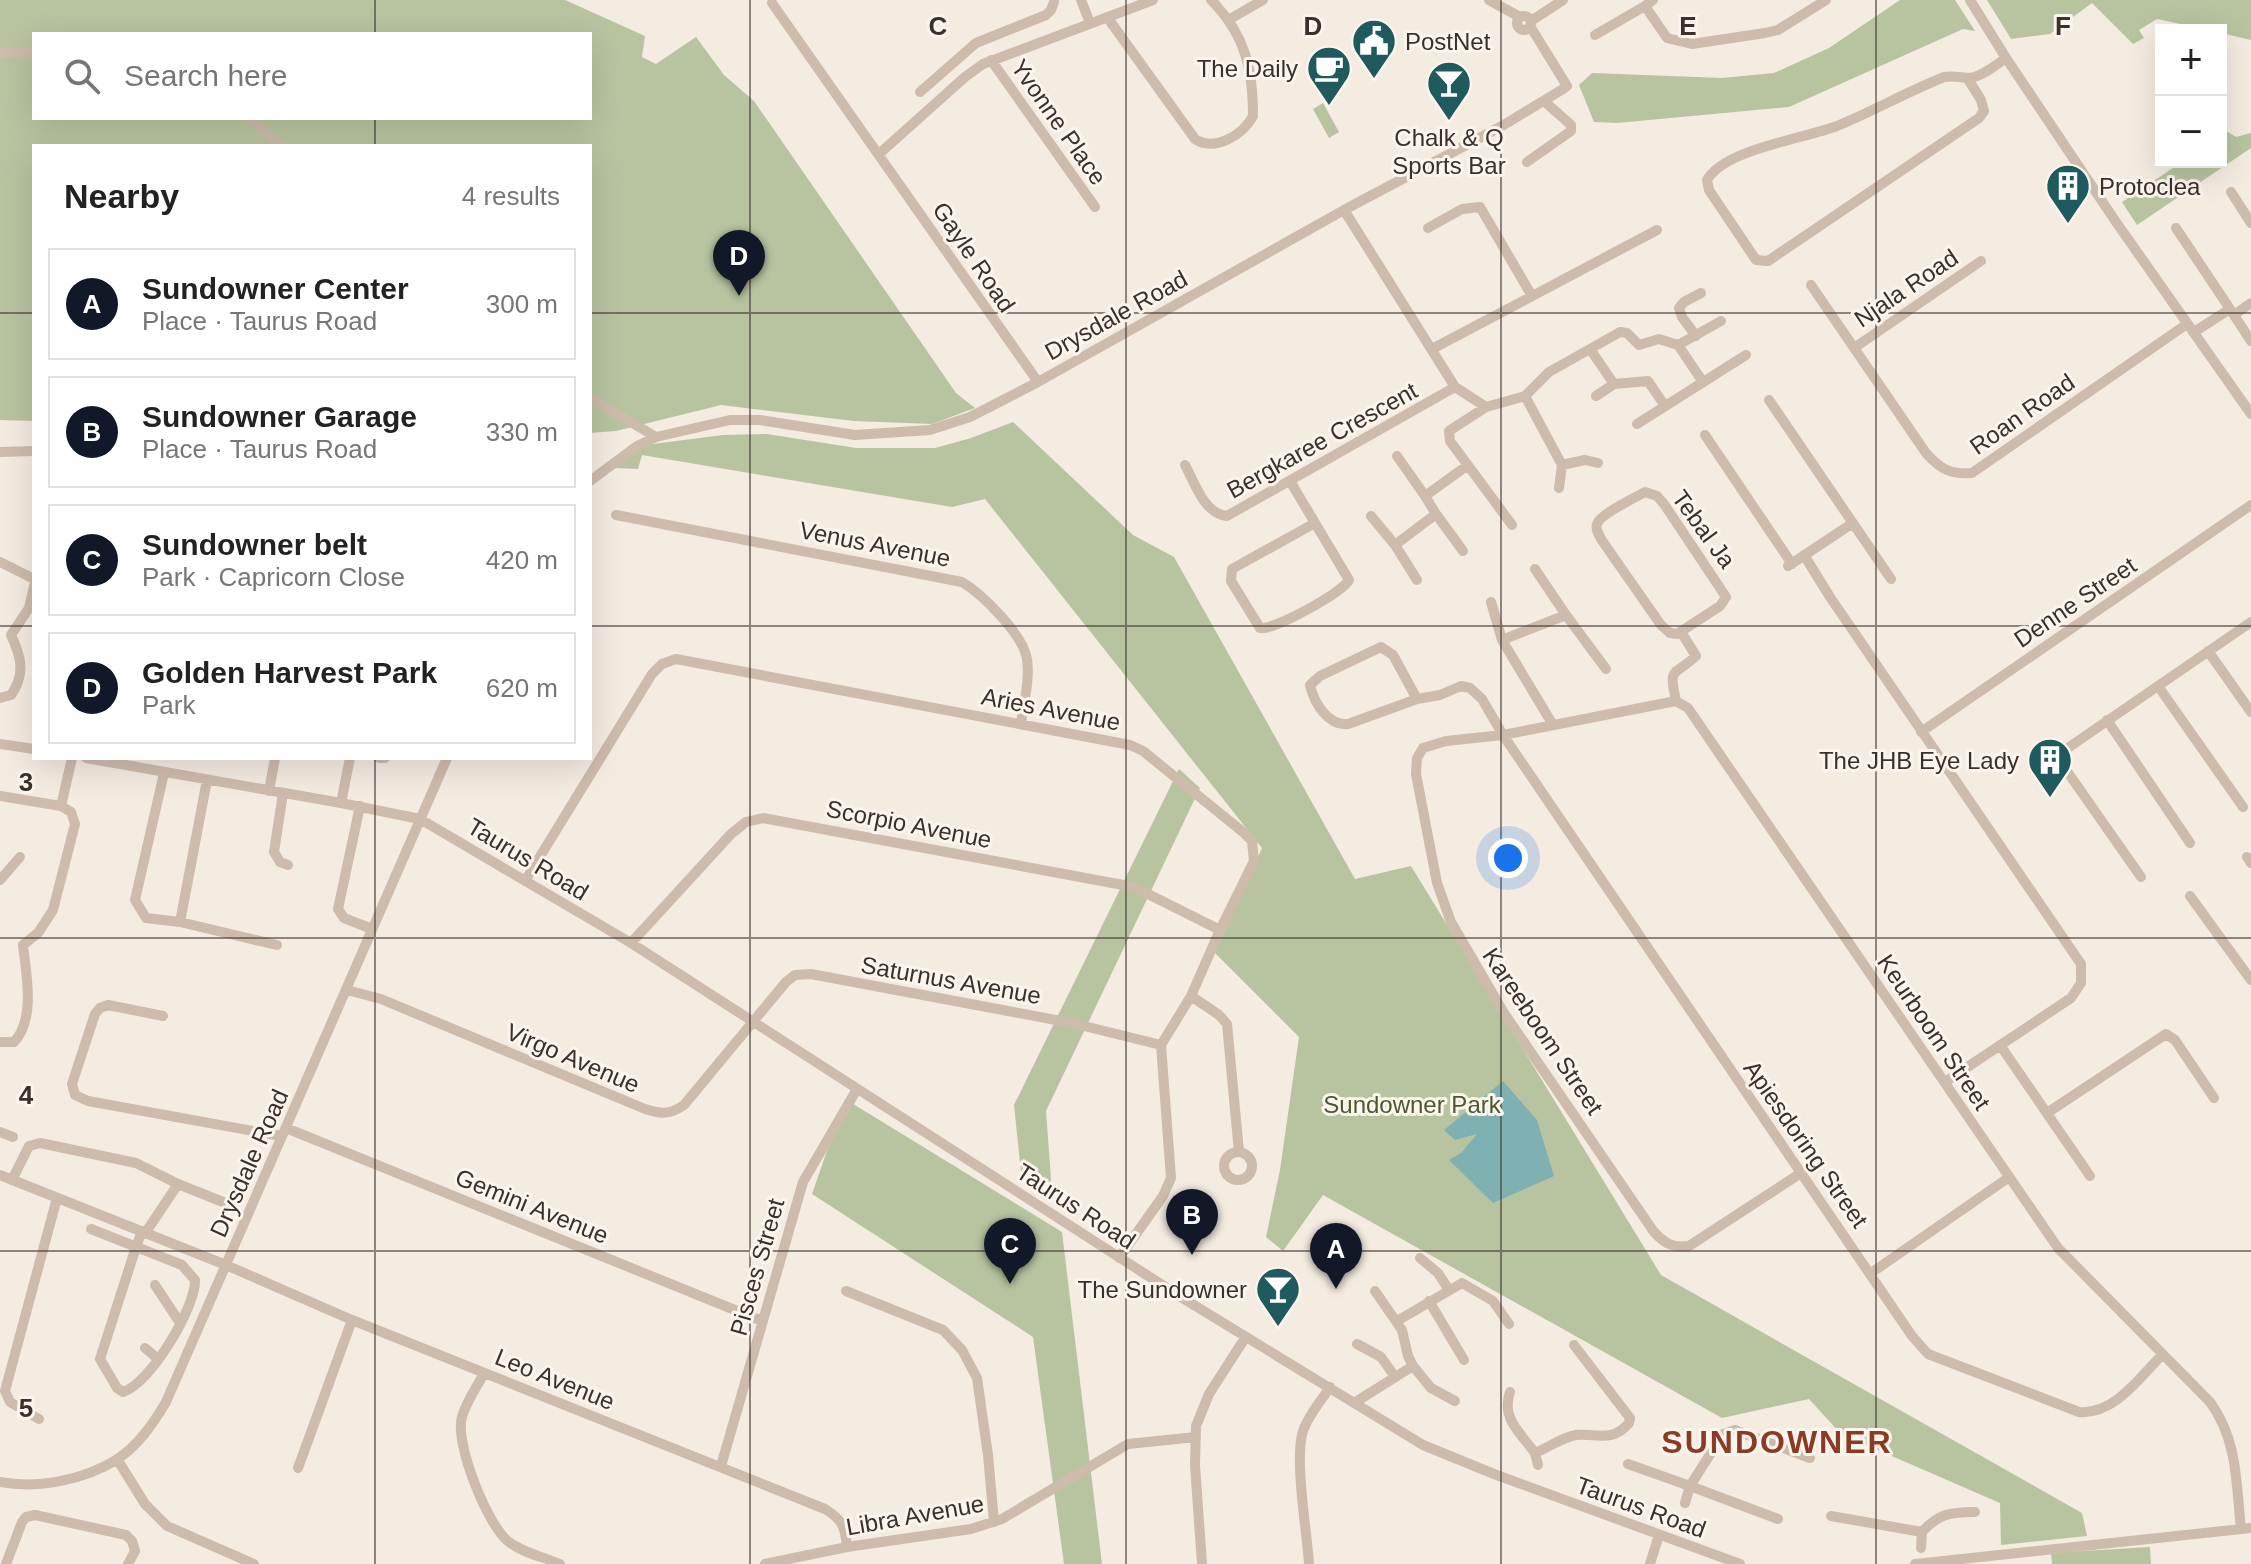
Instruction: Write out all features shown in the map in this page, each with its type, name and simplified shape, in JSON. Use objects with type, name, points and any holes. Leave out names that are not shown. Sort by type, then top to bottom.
[{"type":"street","points":[[1081,0],[1090,23]]},
{"type":"street","points":[[879,154],[965,77],[991,60],[1153,0]]},
{"type":"street","points":[[1107,17],[1195,139],[1211,145],[1220,143],[1245,127],[1253,116],[1249,64],[1230,19],[1211,0]]},
{"type":"street","points":[[1230,19],[1263,0]]},
{"type":"street","points":[[1489,0],[1527,21],[1563,0]]},
{"type":"street","points":[[1595,35],[1649,3],[1667,38],[1692,44],[1778,30],[1826,0]]},
{"type":"street","points":[[1970,0],[2006,58],[2251,414]]},
{"type":"street","points":[[920,92],[969,48],[1046,15],[1055,1]]},
{"type":"street","name":"Gayle Road","points":[[772,3],[1038,382]]},
{"type":"street","name":"Drysdale Road","points":[[592,480],[637,446],[656,437],[730,420],[760,420],[855,435],[930,430],[970,417],[1567,86],[1527,21]]},
{"type":"street","points":[[0,53],[32,52]]},
{"type":"street","points":[[1968,79],[1983,105],[1984,111],[1979,118],[1768,261],[1756,260],[1709,190],[1707,180],[1710,175],[1751,152],[1835,126],[1944,77],[1957,75],[1968,79],[2006,58]]},
{"type":"street","name":"Yvonne Place","points":[[991,60],[1095,207]]},
{"type":"street","points":[[1527,162],[1571,131],[1571,125],[1544,101]]},
{"type":"street","points":[[251,120],[279,144]]},
{"type":"street","points":[[2231,192],[2251,223]]},
{"type":"street","points":[[1428,228],[1462,209],[1480,207],[1532,296]]},
{"type":"street","points":[[1344,210],[1455,387],[1486,407]]},
{"type":"street","points":[[2176,228],[2251,341]]},
{"type":"street","points":[[1432,349],[1657,230]]},
{"type":"street","name":"Njala Road","points":[[1854,348],[1981,261]]},
{"type":"street","name":"Roan Road","points":[[1811,285],[1926,453],[1942,469],[1962,474],[1972,473],[2191,328]]},
{"type":"street","points":[[1696,336],[1679,308],[1701,293]]},
{"type":"street","points":[[2191,328],[2251,303]]},
{"type":"street","points":[[1678,345],[1721,321]]},
{"type":"street","points":[[1512,525],[1450,441],[1448,432],[1486,407],[1525,396],[1549,372],[1623,331],[1636,345],[1659,339],[1678,345],[1703,382]]},
{"type":"street","points":[[1590,349],[1614,384]]},
{"type":"street","points":[[1637,424],[1746,355]]},
{"type":"street","points":[[1596,396],[1614,384],[1648,381],[1665,406]]},
{"type":"street","name":"Bergkaree Crescent","points":[[1185,465],[1207,504],[1218,515],[1235,514],[1455,387]]},
{"type":"street","points":[[1525,396],[1562,465],[1559,488]]},
{"type":"street","points":[[592,399],[656,437]]},
{"type":"street","points":[[1769,400],[1891,579]]},
{"type":"street","points":[[1705,435],[1790,565],[1853,523]]},
{"type":"street","points":[[0,452],[32,451]]},
{"type":"street","points":[[1397,456],[1463,551]]},
{"type":"street","points":[[1562,465],[1585,460],[1598,463]]},
{"type":"street","points":[[1425,496],[1468,465]]},
{"type":"street","points":[[1290,481],[1345,569],[1348,583],[1279,624],[1267,629],[1260,628],[1231,581],[1232,569],[1315,523]]},
{"type":"street","name":"Tebal Ja","points":[[1645,492],[1657,496],[1664,504],[1726,597],[1720,606],[1681,632],[1670,633],[1661,625],[1597,532],[1601,519],[1645,492]]},
{"type":"street","name":"Denne Street","points":[[1921,732],[2251,505]]},
{"type":"street","points":[[1395,545],[1436,514]]},
{"type":"street","name":"Venus Avenue","points":[[616,515],[962,582],[983,598],[1023,644],[1028,671],[1021,723]]},
{"type":"street","points":[[1371,516],[1395,545],[1417,580]]},
{"type":"street","points":[[1804,555],[2081,964],[2081,983],[2071,998],[1945,1082]]},
{"type":"street","points":[[0,562],[32,578]]},
{"type":"street","points":[[1535,569],[1606,669]]},
{"type":"street","points":[[0,698],[11,695],[19,680],[19,648],[11,635],[29,608],[32,595]]},
{"type":"street","points":[[1491,602],[1502,640],[1553,725]]},
{"type":"street","points":[[1502,640],[1566,615]]},
{"type":"street","points":[[2141,877],[2062,761],[2064,750],[2251,622]]},
{"type":"street","points":[[1503,735],[1676,701],[1673,673],[1696,656],[1681,632]]},
{"type":"street","points":[[1381,647],[1393,655],[1417,699],[1348,724],[1337,724],[1329,719],[1310,685],[1320,676],[1381,647]]},
{"type":"street","points":[[2208,651],[2251,712]]},
{"type":"street","name":"Aries Avenue","points":[[525,881],[652,674],[668,661],[676,659],[1130,745],[1143,751],[1252,841],[1254,861],[1191,996],[1161,1045]]},
{"type":"street","name":"Apiesdoring Street","points":[[1417,699],[1440,695],[1457,686],[1466,686],[1482,699],[1503,735],[1801,1173],[1912,1336],[1928,1354],[2079,1412],[2097,1411],[2109,1406],[2162,1355]]},
{"type":"street","points":[[2158,686],[2243,807]]},
{"type":"street","name":"Keurboom Street","points":[[1676,701],[1688,708],[1696,718],[2058,1248],[2210,1402],[2223,1420],[2231,1439],[2246,1528]]},
{"type":"street","points":[[2107,720],[2190,843]]},
{"type":"street","name":"Kareeboom Street","points":[[1503,735],[1446,741],[1423,748],[1417,758],[1416,774],[1442,900],[1469,956],[1504,1013],[1664,1242],[1677,1247],[1689,1246],[1801,1173]]},
{"type":"street","points":[[0,744],[32,749]]},
{"type":"street","points":[[61,806],[72,760]]},
{"type":"street","name":"Taurus Road","points":[[96,760],[420,819],[631,943],[1245,1338],[1439,1454],[1740,1564]]},
{"type":"street","points":[[269,791],[275,760]]},
{"type":"street","points":[[341,803],[350,760]]},
{"type":"street","name":"Drysdale Road","points":[[0,1482],[24,1485],[88,1473],[117,1459],[141,1438],[166,1402],[446,760]]},
{"type":"street","points":[[164,773],[135,900],[146,918],[180,922],[277,945]]},
{"type":"street","points":[[180,922],[207,780]]},
{"type":"street","points":[[283,793],[274,852],[280,862],[288,865]]},
{"type":"street","points":[[0,796],[61,806],[71,812],[75,824],[53,910],[47,922],[23,945]]},
{"type":"street","points":[[360,806],[338,909],[344,918],[372,929]]},
{"type":"street","name":"Scorpio Avenue","points":[[631,943],[731,834],[746,822],[763,818],[1134,887],[1220,930]]},
{"type":"street","points":[[0,880],[20,857]]},
{"type":"street","points":[[2190,896],[2251,980]]},
{"type":"street","points":[[0,1042],[14,1042],[21,1031],[30,987],[23,945],[13,937]]},
{"type":"street","name":"Saturnus Avenue","points":[[754,1024],[790,978],[811,974],[1072,1023],[1161,1045]]},
{"type":"street","name":"Virgo Avenue","points":[[347,990],[381,999],[663,1114],[672,1113],[684,1105],[754,1024]]},
{"type":"street","points":[[1191,996],[1227,1024],[1239,1152]]},
{"type":"street","name":"Gemini Avenue","points":[[163,1016],[110,1005],[100,1008],[95,1014],[72,1084],[75,1095],[88,1101],[284,1132],[762,1321]]},
{"type":"street","points":[[2047,1113],[2166,1034],[2175,1040],[2214,1098]]},
{"type":"street","points":[[1119,1258],[1163,1196],[1171,1178],[1161,1045]]},
{"type":"street","points":[[2000,1045],[2090,1176]]},
{"type":"street","name":"Pisces Street","points":[[721,1466],[803,1182],[857,1089]]},
{"type":"street","points":[[0,1132],[13,1137]]},
{"type":"street","points":[[12,1180],[29,1146],[40,1143],[136,1163],[223,1202]]},
{"type":"street","name":"Leo Avenue","points":[[0,1175],[226,1265],[352,1320],[721,1466],[837,1516],[844,1525],[847,1547]]},
{"type":"street","points":[[1871,1273],[2008,1178]]},
{"type":"street","points":[[100,1359],[136,1247],[178,1184]]},
{"type":"street","points":[[39,1419],[10,1402],[5,1391],[57,1198]]},
{"type":"street","points":[[91,1229],[182,1265],[195,1280],[180,1323],[158,1359],[129,1390],[123,1392],[116,1387],[92,1347]]},
{"type":"street","points":[[1420,1258],[1432,1267],[1449,1290]]},
{"type":"street","points":[[1397,1321],[1458,1283],[1469,1285],[1497,1305],[1509,1324]]},
{"type":"street","points":[[155,1285],[180,1323]]},
{"type":"street","points":[[846,1291],[943,1330],[962,1350],[977,1378],[994,1522]]},
{"type":"street","points":[[1375,1291],[1402,1330],[1413,1366],[1431,1388],[1455,1401]]},
{"type":"street","points":[[1429,1301],[1464,1360]]},
{"type":"street","points":[[298,1468],[352,1320]]},
{"type":"street","points":[[1202,1564],[1196,1437],[1200,1413],[1245,1338]]},
{"type":"street","points":[[1357,1344],[1381,1357],[1395,1377]]},
{"type":"street","points":[[1510,1392],[1505,1408],[1508,1416],[1536,1459],[1573,1436],[1603,1437],[1625,1428],[1630,1418],[1574,1345]]},
{"type":"street","points":[[145,1348],[158,1359]]},
{"type":"street","points":[[1354,1403],[1413,1366]]},
{"type":"street","points":[[484,1373],[462,1417],[459,1435],[463,1453],[500,1535],[513,1545],[560,1564]]},
{"type":"street","points":[[1309,1564],[1301,1464],[1302,1435],[1304,1426],[1330,1387]]},
{"type":"street","points":[[1685,1503],[1690,1486],[1727,1431],[1735,1430],[1810,1458]]},
{"type":"street","name":"Libra Avenue","points":[[765,1564],[847,1547],[971,1529],[994,1522],[1128,1444],[1196,1437]]},
{"type":"street","points":[[117,1459],[145,1504],[167,1526],[254,1564]]},
{"type":"street","points":[[1628,1464],[1778,1519]]},
{"type":"street","points":[[1921,1548],[1922,1532],[1938,1516],[1975,1512]]},
{"type":"street","points":[[6,1564],[19,1527],[26,1517],[35,1515],[126,1535],[135,1551],[128,1564]]},
{"type":"street","points":[[1831,1516],[1922,1532]]},
{"type":"street","points":[[1200,1521],[1208,1564]]},
{"type":"street","points":[[1915,1564],[2246,1528]]},
{"type":"street","points":[[1650,1564],[1659,1535]]},
{"type":"green space","points":[[0,0],[565,0],[645,36],[642,57],[656,64],[696,37],[724,75],[754,101],[956,393],[975,408],[932,424],[854,421],[721,405],[616,431],[592,433],[592,144],[32,144],[32,421],[0,420]]},
{"type":"green space","points":[[1900,0],[1955,0],[1975,31],[1963,29],[1789,107],[1617,123],[1594,122],[1579,85],[1592,73],[1722,78],[1774,73],[1829,48]]},
{"type":"green space","points":[[1987,0],[2251,0],[2251,40],[2227,34],[2227,24],[2181,24],[2157,19],[2139,30],[2144,38],[2133,44],[2092,3],[2050,34],[2011,39]]},
{"type":"green space","points":[[1323,103],[1339,132],[1329,138],[1313,109]]},
{"type":"green space","points":[[2227,133],[2236,137],[2251,133],[2251,148],[2227,164]]},
{"type":"green space","points":[[2173,168],[2221,168],[2137,225],[2122,202]]},
{"type":"green space","name":"Sundowner Park","points":[[1013,422],[1133,535],[1174,557],[1355,879],[1411,866],[1661,1275],[2082,1513],[2087,1536],[2001,1545],[2000,1503],[1841,1434],[1809,1399],[1722,1418],[1323,1195],[1283,1251],[1266,1237],[1280,1170],[1299,1037],[1215,953],[1262,848],[985,499],[952,507],[642,455],[638,469],[615,468],[645,445],[723,435],[767,434],[856,448],[935,448]]},
{"type":"green space","points":[[1179,769],[1200,788],[1046,1111],[1052,1193],[1021,1172],[1014,1105]]},
{"type":"green space","points":[[845,1099],[1062,1232],[1102,1564],[1064,1564],[1033,1337],[812,1194]]},
{"type":"green space","points":[[2150,1547],[2151,1564],[2052,1564],[2051,1553]]},
{"type":"water","points":[[1503,1081],[1537,1120],[1554,1176],[1493,1203],[1449,1160],[1461,1153],[1477,1134],[1455,1140],[1444,1130]]},
{"type":"place","name":"PostNet","points":[[1374,80]]},
{"type":"place","name":"The Daily","points":[[1329,107]]},
{"type":"place","name":"Chalk & Q Sports Bar","points":[[1449,122]]},
{"type":"place","name":"Protoclea","points":[[2068,225]]},
{"type":"place","name":"Golden Harvest Park","points":[[739,296]]},
{"type":"place","name":"The JHB Eye Lady","points":[[2050,799]]},
{"type":"place","name":"Sundowner Garage","points":[[1192,1255]]},
{"type":"place","name":"Sundowner belt","points":[[1010,1284]]},
{"type":"place","name":"Sundowner Center","points":[[1336,1289]]},
{"type":"place","name":"The Sundowner","points":[[1278,1328]]},
{"type":"district","name":"SUNDOWNER","points":[[1777,1442]]}]
